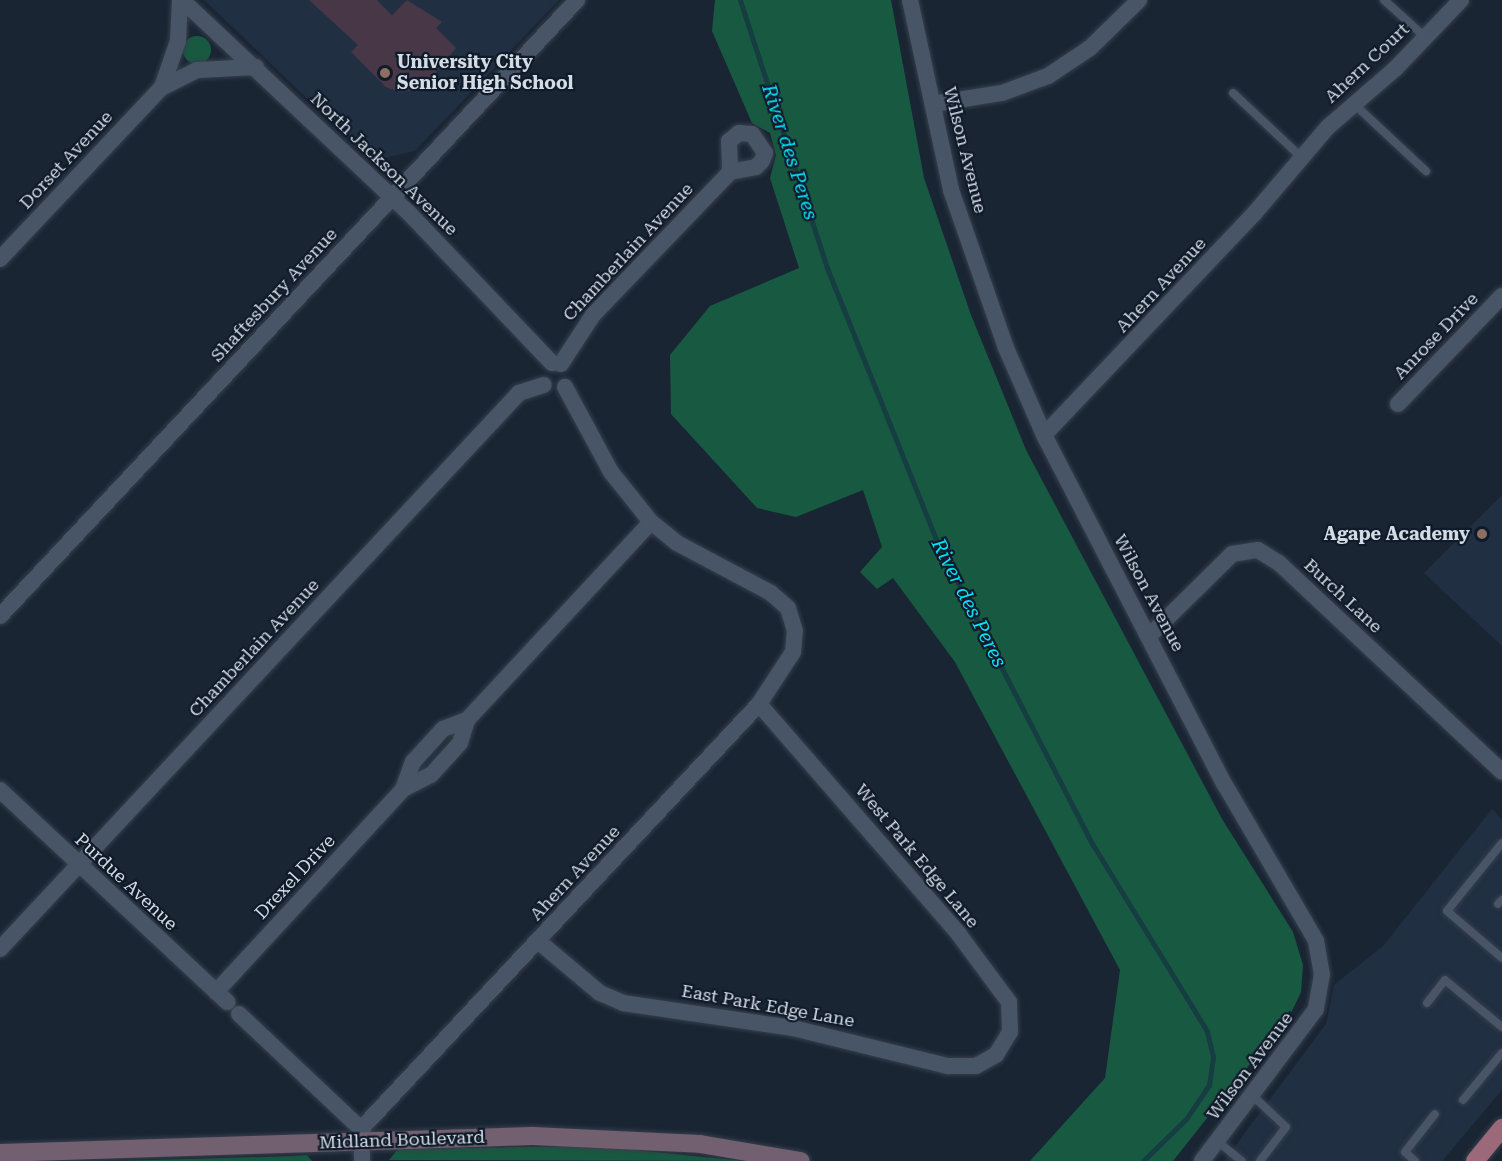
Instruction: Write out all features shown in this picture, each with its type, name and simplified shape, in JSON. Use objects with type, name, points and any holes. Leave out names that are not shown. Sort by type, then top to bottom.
[{"type":"main road","points":[[1475,1161],[1502,1128]]},
{"type":"main road","name":"Midland Boulevard","points":[[0,1153],[361,1135],[632,1138],[801,1161]]},
{"type":"street","name":"North Jackson Avenue","points":[[181,0],[392,196],[557,363]]},
{"type":"street","name":"Dorset Avenue","points":[[161,87],[178,41],[181,0]]},
{"type":"street","name":"Shaftesbury Avenue","points":[[0,616],[577,0]]},
{"type":"street","name":"Wilson Avenue","points":[[910,0],[955,201],[1006,348],[1044,435],[1150,635],[1225,785],[1308,923],[1319,955],[1316,1009],[1253,1096],[1202,1161]]},
{"type":"street","points":[[933,104],[1002,93],[1048,76],[1090,48],[1138,0]]},
{"type":"street","name":"Ahern Court","points":[[1300,156],[1352,102],[1425,37],[1461,0]]},
{"type":"street","name":"Dorset Avenue","points":[[0,259],[161,87],[197,70],[256,68]]},
{"type":"street","name":"Ahern Avenue","points":[[1044,435],[1253,215],[1300,156]]},
{"type":"street","name":"Chamberlain Avenue","points":[[557,363],[593,315],[730,171]]},
{"type":"street","name":"Anrose Drive","points":[[1398,404],[1502,296]]},
{"type":"street","points":[[557,363],[570,374],[565,387],[556,391],[544,385],[543,372],[557,363]]},
{"type":"street","name":"Chamberlain Avenue","points":[[0,949],[519,393],[544,385]]},
{"type":"street","points":[[565,387],[611,472],[651,522]]},
{"type":"street","name":"Ahern Avenue","points":[[361,1135],[759,704],[787,669],[795,631],[780,600],[710,564],[651,522]]},
{"type":"street","name":"Drexel Drive","points":[[221,997],[403,789],[431,775],[460,743],[467,720],[651,522]]},
{"type":"street","name":"Burch Lane","points":[[1150,635],[1232,554],[1258,550],[1279,563],[1502,772]]},
{"type":"street","name":"West Park Edge Lane","points":[[759,704],[958,933],[1009,1002],[1010,1032],[1003,1047]]},
{"type":"street","name":"Purdue Avenue","points":[[0,790],[221,997]]},
{"type":"street","name":"East Park Edge Lane","points":[[538,941],[600,993],[623,1003],[793,1028],[948,1066],[976,1066],[1003,1047]]},
{"type":"street","points":[[239,1014],[361,1135],[362,1161]]},
{"type":"lane","points":[[1384,0],[1425,37]]},
{"type":"lane","points":[[1233,93],[1300,156]]},
{"type":"lane","points":[[1352,102],[1426,171]]},
{"type":"lane","points":[[1502,843],[1447,911],[1502,958]]},
{"type":"lane","points":[[1427,1003],[1445,980],[1502,1027]]},
{"type":"lane","points":[[1463,1100],[1502,1053]]},
{"type":"lane","points":[[1253,1096],[1286,1126],[1260,1161]]},
{"type":"lane","points":[[1416,1161],[1405,1152],[1435,1114]]},
{"type":"lane","points":[[1217,1141],[1242,1161]]},
{"type":"shaded area","name":"University City Senior High School","points":[[204,0],[559,0],[415,151],[384,158],[356,145]]},
{"type":"shaded area","name":"Agape Academy","points":[[1502,495],[1502,646],[1424,573]]},
{"type":"shaded area","points":[[1492,809],[1502,820],[1502,1090],[1442,1161],[1224,1161],[1326,1024],[1334,985],[1383,946]]},
{"type":"green space","points":[[715,0],[891,0],[924,178],[971,315],[1026,450],[1222,819],[1293,932],[1303,965],[1301,992],[1292,1011],[1173,1161],[1030,1161],[1105,1078],[1120,970],[955,662],[893,578],[877,589],[860,572],[882,547],[863,490],[796,517],[757,508],[671,414],[670,355],[710,306],[799,268],[770,178],[776,155],[770,133],[752,123],[712,31]]},
{"type":"green space","points":[[197,36],[207,40],[211,50],[207,60],[197,64],[187,60],[183,50],[187,40]]},
{"type":"green space","points":[[595,1146],[744,1161],[389,1160],[398,1149]]},
{"type":"green space","points":[[307,1155],[312,1161],[118,1161],[294,1156]]},
{"type":"building","points":[[309,0],[377,0],[392,15],[407,0],[442,22],[436,28],[456,48],[422,89],[399,92],[386,87],[351,52],[358,45]]},
{"type":"waterway","name":"River des Peres","points":[[740,0],[827,268],[938,544],[1093,845],[1207,1031],[1213,1057],[1209,1085],[1187,1118],[1143,1161]]},
{"type":"place","name":"University City Senior High School","points":[[385,73]]},
{"type":"place","name":"Agape Academy","points":[[1482,534]]}]
